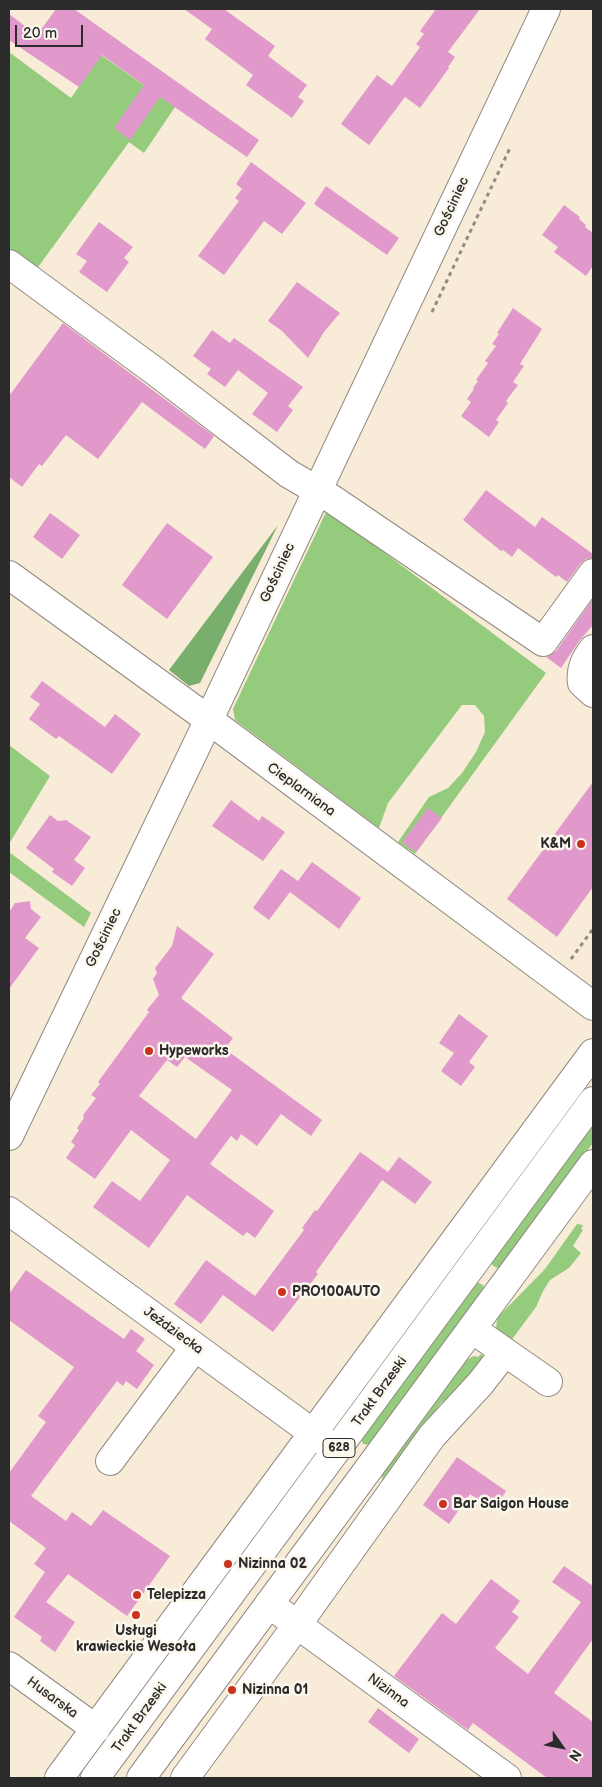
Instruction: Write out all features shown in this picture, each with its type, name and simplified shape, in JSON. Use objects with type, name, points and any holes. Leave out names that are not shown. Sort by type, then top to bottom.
[{"type":"street","name":"Gościniec","points":[[9,1136],[209,720],[546,9]]},
{"type":"street","points":[[9,264],[156,372],[289,474],[318,490],[543,642],[593,573]]},
{"type":"street","name":"Cieplarniana","points":[[9,575],[209,720],[593,1006]]},
{"type":"street","points":[[590,690],[582,683],[581,676],[584,662],[593,649]]},
{"type":"street","points":[[59,1778],[593,1053]]},
{"type":"street","name":"Trakt Brzeski","points":[[95,1778],[593,1101]]},
{"type":"street","name":"628","points":[[141,1778],[593,1164]]},
{"type":"street","name":"Jeździecka","points":[[9,1211],[338,1450]]},
{"type":"street","points":[[472,1329],[548,1382]]},
{"type":"street","points":[[110,1461],[195,1347]]},
{"type":"street","points":[[185,1778],[432,1436],[480,1384],[505,1352]]},
{"type":"street","points":[[356,1486],[382,1505]]},
{"type":"street","name":"Nizinna","points":[[269,1604],[507,1778]]},
{"type":"street","name":"Husarska","points":[[9,1666],[96,1729]]},
{"type":"green space","points":[[9,52],[71,98],[101,55],[175,107],[144,153],[129,142],[36,270],[9,250]]},
{"type":"green space","points":[[327,510],[546,673],[415,854],[398,842],[429,797],[448,788],[462,773],[476,752],[485,732],[484,716],[475,705],[462,705],[388,803],[379,828],[235,720],[233,709]]},
{"type":"green space","points":[[278,525],[200,683],[189,686],[169,670]]},
{"type":"green space","points":[[9,745],[50,776],[9,844]]},
{"type":"green space","points":[[9,852],[91,913],[84,927],[9,872]]},
{"type":"green space","points":[[593,1122],[593,1143],[502,1266],[497,1268],[492,1265],[492,1259]]},
{"type":"green space","points":[[577,1224],[583,1225],[581,1229],[583,1230],[573,1246],[581,1253],[569,1268],[550,1280],[536,1307],[510,1342],[496,1331],[497,1318],[545,1269]]},
{"type":"green space","points":[[477,1282],[483,1285],[484,1289],[370,1445],[363,1444],[361,1439],[474,1283]]},
{"type":"green space","points":[[481,1354],[483,1361],[463,1388],[441,1403],[409,1448],[382,1480],[383,1469],[466,1360],[474,1356],[478,1357]]},
{"type":"building","points":[[56,9],[74,9],[259,140],[247,157],[160,97],[130,140],[114,128],[144,85],[102,55],[79,87],[9,40],[9,14],[37,35]]},
{"type":"building","points":[[184,9],[224,9],[275,46],[268,56],[307,85],[298,97],[304,101],[292,118],[246,85],[253,75],[205,39],[212,29]]},
{"type":"building","points":[[436,9],[480,9],[448,52],[455,57],[420,108],[405,97],[369,145],[341,124],[377,75],[392,86],[420,47],[416,44],[424,34],[420,31]]},
{"type":"building","points":[[251,162],[306,203],[282,234],[264,221],[224,275],[198,256],[239,201],[235,198],[242,189],[236,184]]},
{"type":"building","points":[[326,186],[399,238],[387,255],[314,204]]},
{"type":"building","points":[[564,205],[580,217],[579,219],[586,225],[585,227],[593,233],[593,266],[586,276],[554,252],[558,247],[542,235]]},
{"type":"building","points":[[99,222],[133,247],[124,258],[129,262],[107,292],[79,272],[87,261],[76,254]]},
{"type":"building","points":[[297,282],[340,313],[324,332],[308,358],[282,331],[268,321]]},
{"type":"building","points":[[513,308],[542,329],[520,364],[524,366],[513,382],[518,385],[506,401],[508,403],[496,420],[499,422],[489,437],[461,416],[471,402],[467,399],[478,381],[476,380],[488,363],[485,361],[496,346],[492,344],[499,334],[497,333]]},
{"type":"building","points":[[63,323],[214,436],[205,449],[142,402],[98,459],[66,435],[42,466],[39,464],[22,487],[9,477],[9,396]]},
{"type":"building","points":[[212,330],[230,343],[234,338],[303,387],[288,406],[293,410],[277,432],[252,414],[268,393],[238,370],[225,387],[207,374],[211,369],[193,356]]},
{"type":"building","points":[[486,490],[535,527],[542,517],[593,554],[593,558],[586,559],[581,563],[567,582],[558,575],[556,577],[518,548],[512,557],[503,550],[501,551],[463,520]]},
{"type":"building","points":[[50,513],[80,535],[62,559],[33,537]]},
{"type":"building","points":[[167,523],[213,557],[167,619],[122,585]]},
{"type":"building","points":[[593,599],[593,625],[561,668],[546,657],[556,651]]},
{"type":"building","points":[[42,681],[105,727],[115,714],[141,734],[112,774],[59,736],[56,739],[29,719],[40,704],[30,697]]},
{"type":"building","points":[[593,782],[593,887],[557,937],[507,899]]},
{"type":"building","points":[[231,800],[259,821],[262,816],[285,832],[263,861],[212,826]]},
{"type":"building","points":[[428,808],[442,818],[416,852],[402,842]]},
{"type":"building","points":[[50,815],[58,821],[66,820],[91,837],[74,860],[85,868],[72,886],[52,872],[54,869],[26,848]]},
{"type":"building","points":[[312,862],[361,898],[339,929],[290,892],[269,920],[253,908],[281,869],[298,881]]},
{"type":"building","points":[[30,901],[31,909],[41,917],[25,938],[39,948],[9,989],[9,912],[15,903]]},
{"type":"building","points":[[177,926],[214,954],[181,998],[233,1038],[225,1049],[322,1120],[311,1136],[281,1114],[257,1146],[241,1134],[237,1141],[231,1136],[210,1164],[274,1211],[255,1238],[247,1232],[243,1236],[187,1195],[149,1248],[93,1207],[112,1181],[140,1201],[170,1160],[131,1130],[95,1179],[66,1158],[75,1145],[71,1142],[79,1130],[77,1128],[84,1118],[83,1115],[96,1098],[91,1095],[100,1084],[98,1082],[149,1012],[147,1010],[159,995],[153,979],[157,973],[155,968],[172,946]],"holes":[[[185,1057],[232,1090],[196,1139],[139,1096],[167,1060],[177,1067]]]},
{"type":"building","points":[[459,1014],[488,1036],[469,1062],[475,1067],[461,1086],[441,1071],[454,1053],[439,1043]]},
{"type":"building","points":[[360,1152],[388,1172],[399,1157],[432,1182],[415,1204],[382,1180],[316,1272],[318,1274],[273,1332],[223,1295],[201,1324],[174,1304],[206,1260],[255,1296],[304,1230],[302,1228],[315,1210],[317,1211]]},
{"type":"building","points":[[26,1270],[124,1339],[131,1329],[145,1339],[136,1351],[154,1365],[137,1389],[126,1381],[123,1386],[117,1381],[31,1496],[66,1521],[72,1512],[91,1526],[103,1510],[170,1556],[127,1616],[68,1574],[46,1602],[75,1622],[55,1652],[40,1641],[42,1637],[14,1617],[45,1572],[34,1564],[46,1548],[9,1521],[9,1473],[46,1422],[38,1416],[74,1367],[9,1320],[9,1294]]},
{"type":"building","points":[[457,1457],[506,1491],[494,1510],[470,1494],[449,1524],[423,1505]]},
{"type":"building","points":[[564,1566],[593,1586],[593,1639],[554,1693],[593,1722],[593,1778],[547,1778],[473,1723],[468,1730],[394,1676],[442,1613],[456,1624],[491,1579],[520,1601],[512,1612],[519,1617],[495,1648],[528,1674],[581,1602],[552,1582]]},
{"type":"building","points":[[378,1708],[419,1739],[409,1753],[368,1722]]},
{"type":"place","name":"K&M","points":[[581,844]]},
{"type":"place","name":"Hypeworks","points":[[149,1051]]},
{"type":"place","name":"PRO100AUTO","points":[[282,1292]]},
{"type":"place","name":"Bar Saigon House","points":[[443,1504]]},
{"type":"place","name":"Nizinna 02","points":[[228,1564]]},
{"type":"place","name":"Telepizza","points":[[137,1595]]},
{"type":"place","name":"Usługi krawieckie Wesoła","points":[[136,1615]]},
{"type":"place","name":"Nizinna 01","points":[[232,1690]]}]
